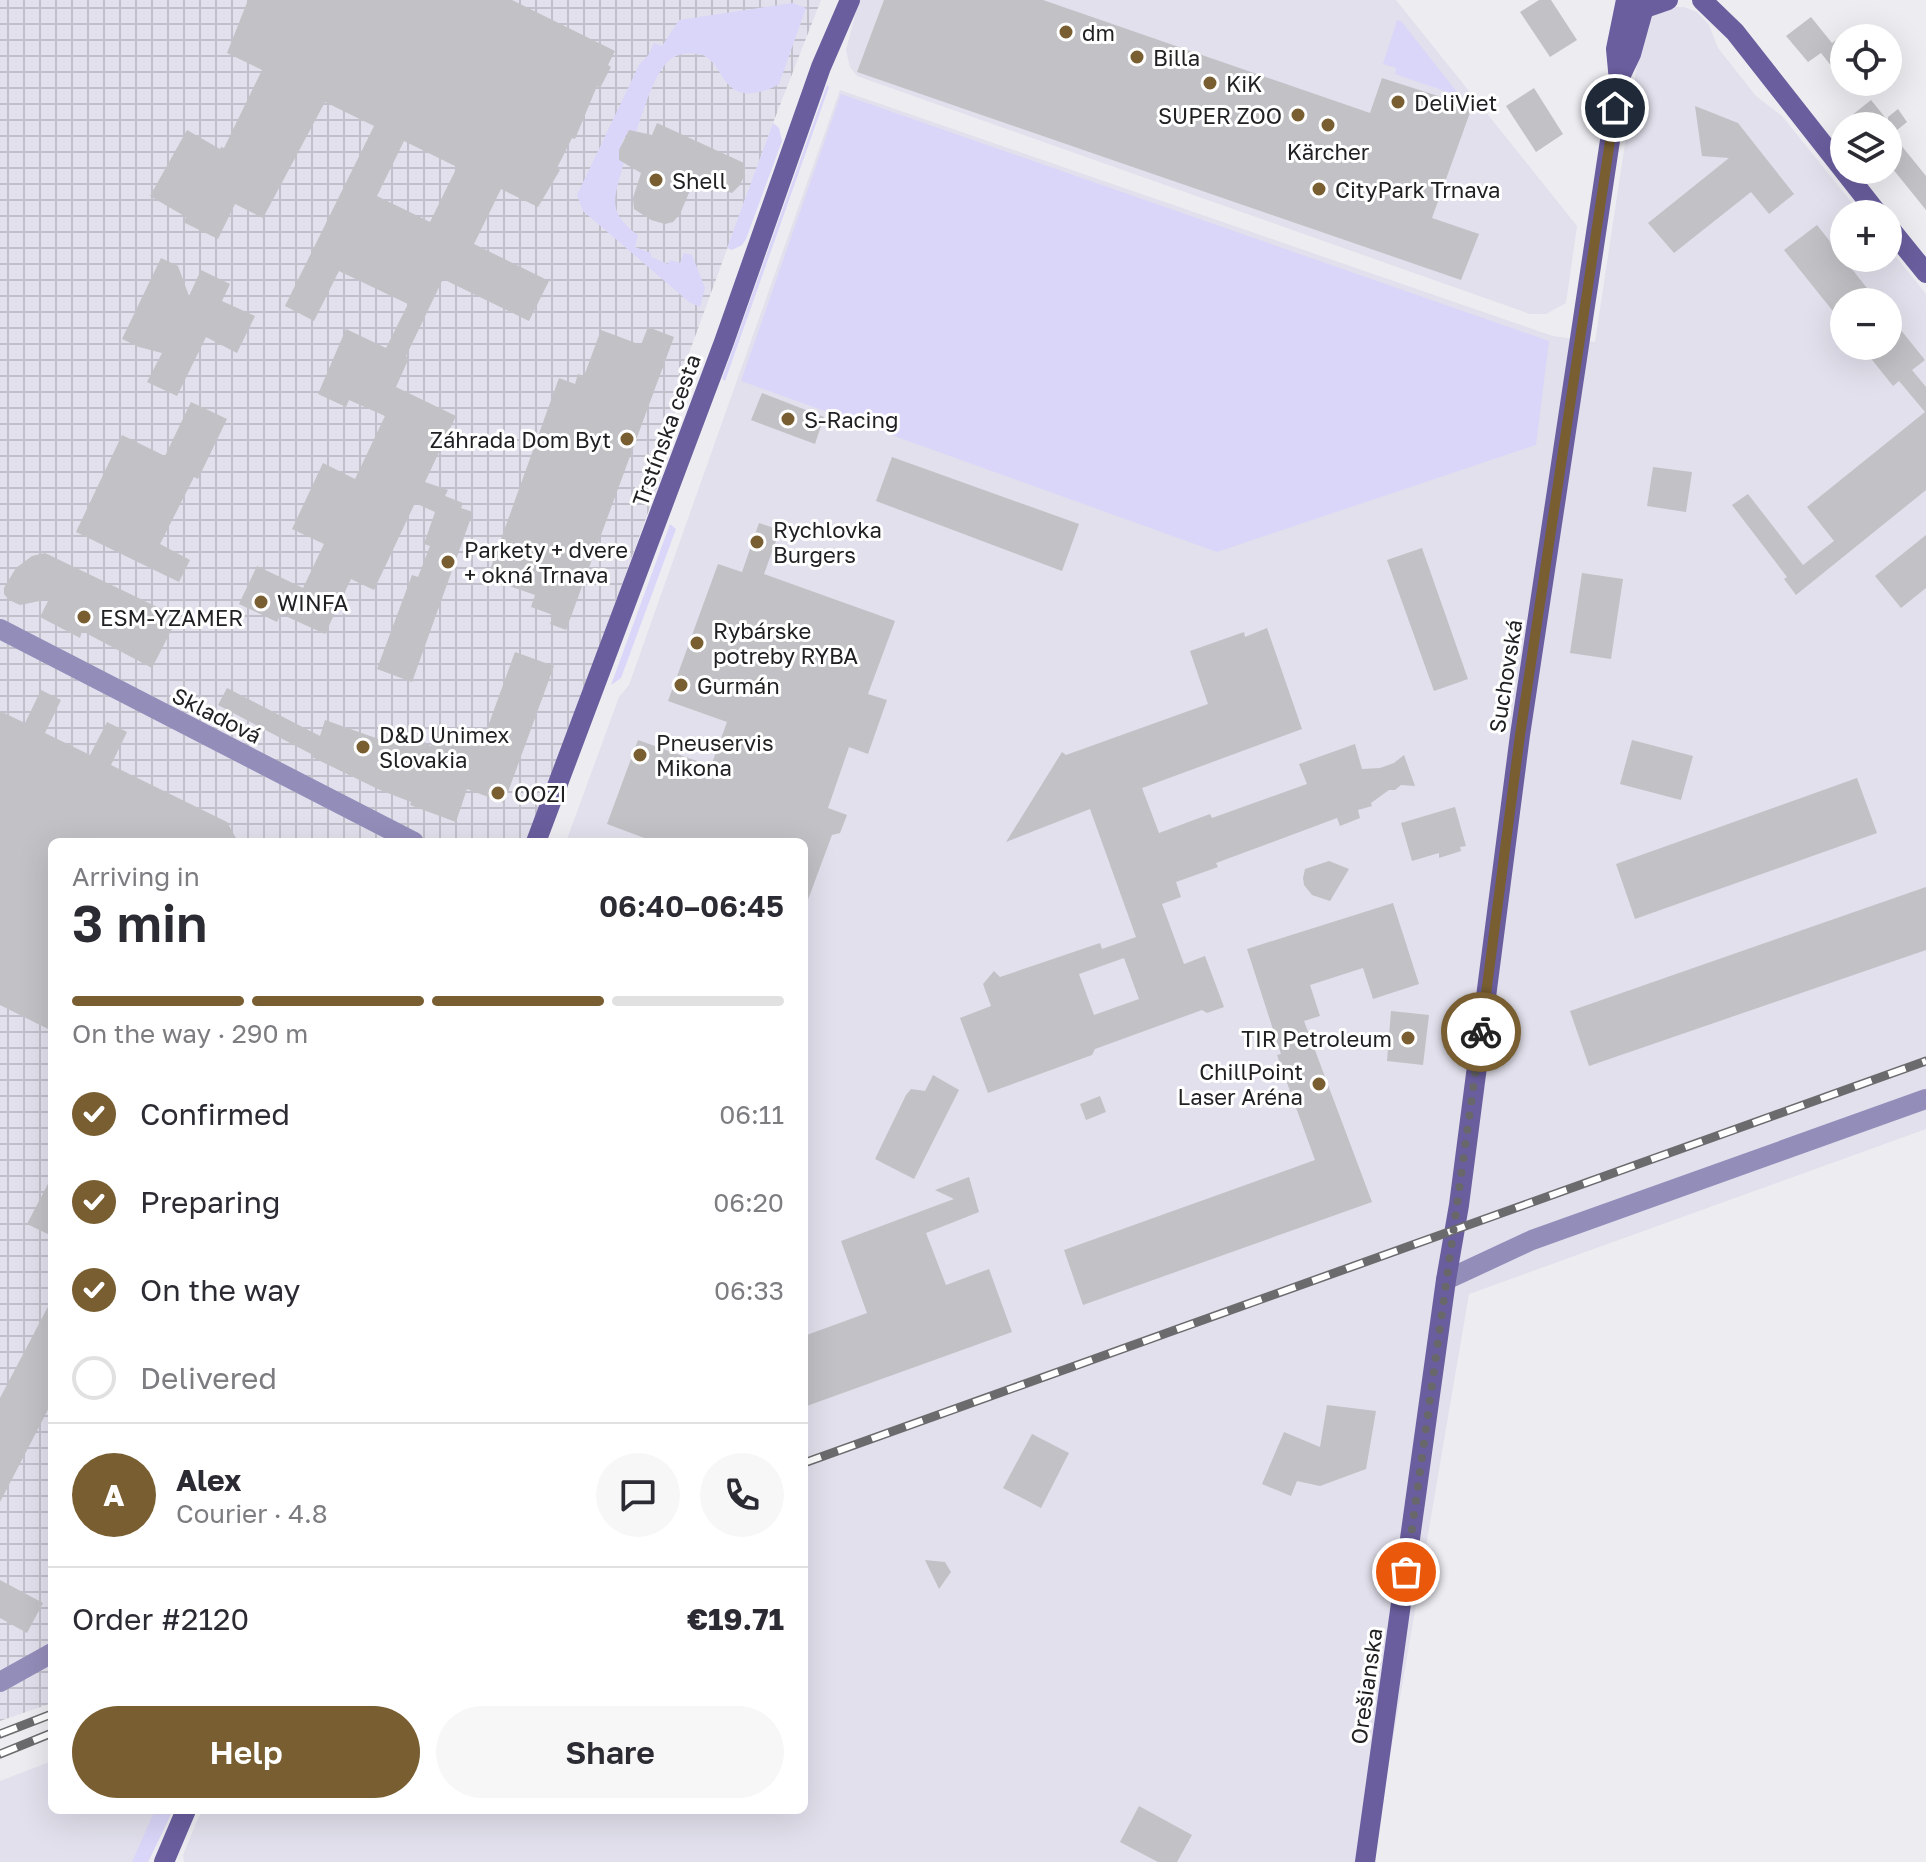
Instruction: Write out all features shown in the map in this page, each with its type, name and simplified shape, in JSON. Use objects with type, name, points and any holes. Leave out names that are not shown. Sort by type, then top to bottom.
[{"type":"street","name":"Trstínska cesta","points":[[835,32],[839,0]]},
{"type":"street","name":"Trstínska cesta","points":[[538,838],[724,342],[835,32],[850,0]]},
{"type":"street","name":"Suchovská","points":[[1446,1280],[1520,735],[1619,81],[1616,49],[1638,3],[1668,0]]},
{"type":"street","points":[[1705,0],[1735,32],[1867,200]]},
{"type":"street","points":[[1902,243],[1926,273]]},
{"type":"street","name":"Skladová","points":[[0,629],[406,838]]},
{"type":"street","points":[[1446,1280],[1532,1240],[1926,1099]]},
{"type":"street","name":"Orešianska","points":[[1365,1862],[1446,1280]]},
{"type":"street","points":[[0,1682],[48,1655]]},
{"type":"street","points":[[164,1862],[184,1814]]},
{"type":"shaded area","points":[[0,0],[821,0],[680,378],[669,455],[529,838],[48,838],[48,1704],[0,1721]]},
{"type":"shaded area","name":"CityPark Trnava","points":[[859,0],[1396,0],[1577,226],[1566,303],[1546,314],[1530,314],[857,76],[850,67],[846,50]]},
{"type":"shaded area","points":[[793,3],[806,8],[779,84],[759,92],[738,92],[703,55],[676,56],[666,64],[655,81],[636,132],[629,130],[622,142],[619,160],[624,162],[616,194],[617,211],[638,235],[635,247],[651,253],[651,257],[668,264],[670,260],[680,263],[684,253],[692,255],[705,288],[700,307],[689,302],[583,211],[577,195],[639,65],[654,43],[662,46],[679,20]]},
{"type":"shaded area","points":[[1667,7],[1684,7],[1697,12],[1709,25],[1718,48],[1756,96],[1782,116],[1830,176],[1830,184],[1837,184],[1850,200],[1830,200],[1830,272],[1902,272],[1902,264],[1926,294],[1926,1129],[1469,1294],[1372,1862],[184,1862],[183,1855],[201,1814],[808,1814],[808,838],[567,838],[619,697],[629,685],[840,90],[1553,336],[1595,342],[1642,31],[1655,12]]},
{"type":"shaded area","points":[[1397,20],[1401,21],[1457,92],[1456,95],[1395,74],[1396,68],[1383,64]]},
{"type":"shaded area","points":[[827,85],[829,87],[725,381],[722,379]]},
{"type":"shaded area","points":[[841,94],[1549,341],[1536,445],[1217,552],[741,381]]},
{"type":"shaded area","points":[[773,123],[779,128],[782,141],[746,239],[732,250],[727,248]]},
{"type":"shaded area","points":[[670,524],[676,529],[621,678],[611,685]]},
{"type":"shaded area","points":[[48,1763],[48,1814],[171,1814],[148,1862],[0,1862],[0,1781]]},
{"type":"shaded area","points":[[153,1814],[171,1814],[148,1862],[132,1862]]},
{"type":"building","points":[[248,0],[512,0],[615,51],[608,65],[611,67],[600,88],[597,86],[575,139],[572,138],[557,168],[560,170],[538,207],[501,189],[474,244],[549,281],[529,321],[443,279],[406,356],[409,358],[396,387],[456,416],[425,482],[448,490],[445,496],[463,503],[461,508],[473,512],[412,682],[377,669],[412,575],[418,577],[430,546],[424,544],[435,512],[415,503],[374,590],[351,579],[325,634],[281,614],[277,622],[239,604],[257,566],[303,588],[324,544],[292,529],[323,463],[355,479],[385,416],[349,400],[346,407],[318,394],[346,329],[386,348],[408,304],[339,271],[314,321],[285,306],[374,126],[325,102],[263,218],[235,204],[218,239],[183,222],[186,217],[150,196],[187,130],[220,149],[224,148],[262,70],[227,53]],"holes":[[[404,141],[457,167],[430,222],[377,196]]]},
{"type":"building","name":"CityPark Trnava","points":[[884,0],[1043,0],[1370,113],[1382,78],[1472,107],[1432,218],[1479,234],[1461,280],[857,72]]},
{"type":"building","points":[[1539,0],[1551,0],[1577,40],[1550,57],[1520,12]]},
{"type":"building","points":[[1811,17],[1830,41],[1830,64],[1821,53],[1808,62],[1786,36]]},
{"type":"building","points":[[1534,88],[1563,134],[1536,152],[1506,106]]},
{"type":"building","points":[[1871,100],[1881,112],[1856,112]]},
{"type":"building","points":[[1695,106],[1738,123],[1794,194],[1769,214],[1751,192],[1674,253],[1648,223],[1729,158],[1702,156]]},
{"type":"building","points":[[657,123],[744,163],[745,174],[740,185],[732,193],[694,181],[680,214],[673,222],[665,224],[651,220],[634,209],[633,198],[641,173],[619,160],[619,150],[629,130],[652,135]]},
{"type":"building","points":[[1902,146],[1926,176],[1926,210],[1902,180]]},
{"type":"building","points":[[1817,225],[1830,241],[1830,272],[1854,272],[1867,288],[1830,288],[1830,308],[1784,250]]},
{"type":"building","points":[[161,258],[178,266],[189,296],[201,270],[230,284],[222,301],[255,316],[237,353],[206,337],[177,396],[147,382],[162,353],[122,339]]},
{"type":"building","points":[[648,327],[674,337],[566,630],[550,624],[553,615],[531,607],[535,595],[487,578],[559,378],[575,384],[578,374],[584,376],[601,330],[641,345]]},
{"type":"building","points":[[1902,331],[1925,360],[1912,370],[1926,387],[1926,490],[1796,595],[1784,579],[1787,577],[1732,505],[1748,494],[1803,565],[1834,541],[1807,507],[1925,412],[1899,381],[1893,386],[1872,360],[1902,360]]},
{"type":"building","name":"S-Racing","points":[[762,393],[824,417],[815,444],[751,420]]},
{"type":"building","points":[[191,402],[227,419],[198,479],[194,477],[160,544],[190,560],[179,582],[76,532],[122,435],[165,456]]},
{"type":"building","points":[[892,457],[1079,524],[1062,571],[876,501]]},
{"type":"building","points":[[1653,467],[1692,472],[1686,512],[1647,506]]},
{"type":"building","points":[[759,523],[780,530],[764,574],[895,621],[868,694],[887,700],[868,754],[849,747],[828,808],[847,815],[840,833],[832,835],[808,900],[808,838],[644,838],[607,824],[638,740],[711,766],[727,722],[668,701],[718,564],[742,572]]},
{"type":"building","points":[[1926,535],[1926,588],[1901,608],[1875,576]]},
{"type":"building","points":[[1422,548],[1468,679],[1434,691],[1387,560]]},
{"type":"building","points":[[45,553],[178,617],[152,668],[82,631],[80,638],[40,617],[49,599],[20,605],[9,600],[4,588],[16,568],[32,556]]},
{"type":"building","points":[[1582,573],[1623,579],[1611,659],[1570,653]]},
{"type":"building","points":[[1267,628],[1302,729],[1142,788],[1159,833],[1210,814],[1212,818],[1307,784],[1299,764],[1355,744],[1362,769],[1380,768],[1404,755],[1415,786],[1401,785],[1389,790],[1371,803],[1372,806],[1358,810],[1360,818],[1340,826],[1337,818],[1216,863],[1218,867],[1176,882],[1181,897],[1162,904],[1184,964],[1205,956],[1224,1007],[1207,1013],[1202,1010],[988,1093],[960,1018],[991,1006],[983,984],[994,971],[1000,977],[1100,943],[1102,949],[1136,937],[1090,809],[1006,842],[1062,752],[1066,755],[1208,704],[1190,651],[1244,632],[1245,637]],"holes":[[[1124,958],[1139,999],[1094,1015],[1079,974]]]},
{"type":"building","points":[[515,652],[554,666],[504,803],[467,789],[456,822],[410,805],[411,802],[312,757],[218,705],[227,688],[320,736],[325,720],[387,742],[390,731],[431,746],[439,724],[483,740]]},
{"type":"building","points":[[41,690],[61,700],[45,733],[90,755],[107,722],[127,732],[111,765],[227,822],[236,838],[48,838],[48,1029],[0,1005],[0,711],[25,723]]},
{"type":"building","points":[[1632,740],[1693,756],[1681,800],[1620,784]]},
{"type":"building","points":[[1857,778],[1877,833],[1635,919],[1616,864]]},
{"type":"building","points":[[1455,807],[1466,846],[1460,847],[1461,851],[1439,858],[1439,853],[1412,861],[1401,823]]},
{"type":"building","points":[[1329,861],[1349,869],[1330,901],[1312,895],[1303,878],[1305,869]]},
{"type":"building","points":[[1926,887],[1926,950],[1589,1066],[1570,1011]]},
{"type":"building","points":[[1393,903],[1419,984],[1373,999],[1363,968],[1310,985],[1320,1016],[1304,1021],[1372,1202],[1083,1305],[1064,1250],[1315,1160],[1277,1055],[1281,1054],[1247,949]]},
{"type":"building","name":"TIR Petroleum","points":[[1391,1011],[1429,1015],[1423,1065],[1387,1061]]},
{"type":"building","points":[[933,1075],[959,1090],[914,1179],[875,1159],[906,1095],[911,1089],[925,1091]]},
{"type":"building","points":[[1100,1096],[1106,1112],[1086,1120],[1080,1104]]},
{"type":"building","points":[[969,1177],[979,1212],[926,1233],[946,1285],[989,1269],[1012,1332],[808,1406],[808,1335],[867,1313],[841,1241],[954,1199],[935,1190]]},
{"type":"building","points":[[48,1184],[48,1234],[27,1224]]},
{"type":"building","points":[[48,1307],[48,1410],[0,1502],[0,1398]]},
{"type":"building","points":[[1327,1405],[1376,1411],[1366,1469],[1320,1486],[1297,1481],[1291,1496],[1262,1484],[1284,1432],[1320,1447]]},
{"type":"building","points":[[1032,1434],[1069,1453],[1041,1508],[1003,1488]]},
{"type":"building","points":[[925,1560],[945,1562],[951,1572],[939,1589]]},
{"type":"building","points":[[0,1580],[43,1603],[27,1633],[0,1618]]},
{"type":"building","points":[[1139,1806],[1192,1835],[1177,1862],[1158,1862],[1120,1842]]},
{"type":"railway","points":[[808,1462],[1926,1061]]},
{"type":"railway","points":[[0,1734],[48,1716]]},
{"type":"railway","points":[[0,1754],[48,1735]]},
{"type":"way so far","points":[[1406,1572],[1481,1032]]},
{"type":"place","name":"dm","points":[[1066,32]]},
{"type":"place","name":"Billa","points":[[1137,57]]},
{"type":"place","name":"KiK","points":[[1210,83]]},
{"type":"place","name":"DeliViet","points":[[1398,102]]},
{"type":"place","name":"SUPER ZOO","points":[[1298,115]]},
{"type":"place","name":"Kärcher","points":[[1328,125]]},
{"type":"place","name":"Shell","points":[[656,180]]},
{"type":"place","name":"CityPark Trnava","points":[[1319,189]]},
{"type":"place","name":"S-Racing","points":[[788,419]]},
{"type":"place","name":"Záhrada Dom Byt","points":[[627,439]]},
{"type":"place","name":"Rychlovka Burgers","points":[[757,542]]},
{"type":"place","name":"Parkety + dvere + okná Trnava","points":[[448,562]]},
{"type":"place","name":"WINFA","points":[[261,602]]},
{"type":"place","name":"ESM-YZAMER","points":[[84,617]]},
{"type":"place","name":"Rybárske potreby RYBA","points":[[697,643]]},
{"type":"place","name":"Gurmán","points":[[681,685]]},
{"type":"place","name":"D&D Unimex Slovakia","points":[[363,747]]},
{"type":"place","name":"Pneuservis Mikona","points":[[640,755]]},
{"type":"place","name":"OOZI","points":[[498,793]]},
{"type":"place","name":"TIR Petroleum","points":[[1408,1038]]},
{"type":"place","name":"ChillPoint Laser Aréna","points":[[1319,1084]]},
{"type":"route","points":[[1481,1032],[1520,735],[1615,108]]}]
